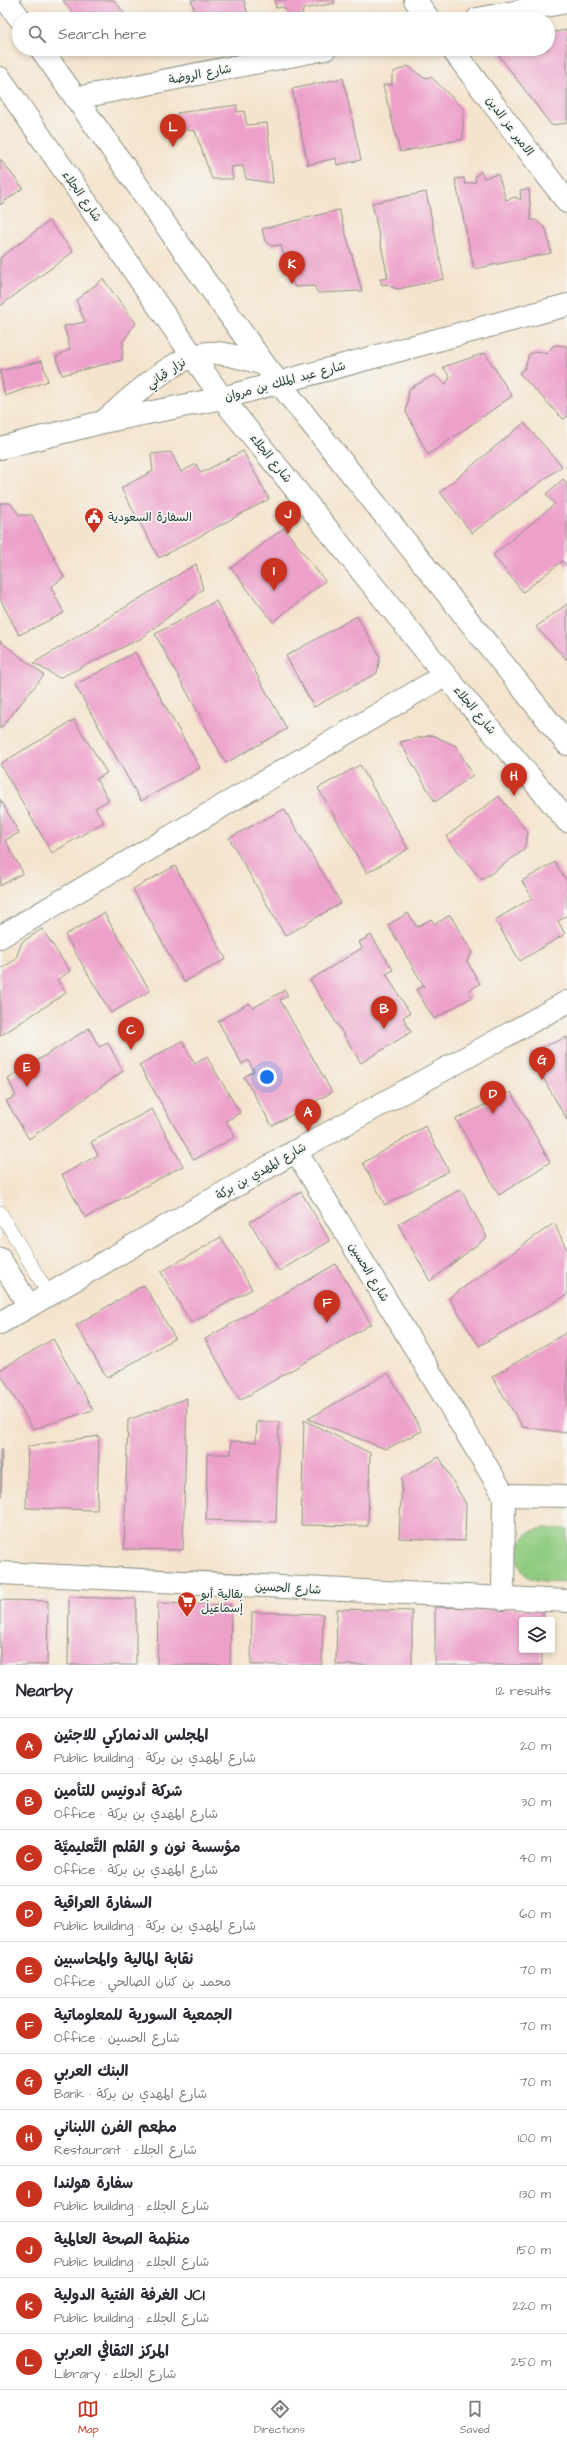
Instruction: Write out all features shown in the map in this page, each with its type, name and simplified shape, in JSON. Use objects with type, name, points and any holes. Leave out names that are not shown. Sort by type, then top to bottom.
[{"type":"street","points":[[6,0],[15,12]]},
{"type":"street","points":[[415,0],[424,12]]},
{"type":"street","points":[[514,12],[567,2]]},
{"type":"street","points":[[46,56],[264,364],[567,744]]},
{"type":"street","name":"شارع الروضة","points":[[76,98],[289,56]]},
{"type":"street","name":"الامير عز الدين","points":[[457,56],[567,202]]},
{"type":"street","name":"شارع الجلاء","points":[[0,78],[222,398],[445,675],[567,821]]},
{"type":"street","name":"شارع عبد الملك بن مروان","points":[[0,448],[103,422],[222,398],[567,304]]},
{"type":"street","name":"نزار قباني","points":[[103,422],[154,380],[193,356],[215,353],[264,364]]},
{"type":"street","points":[[0,938],[445,675]]},
{"type":"street","name":"شارع المهدي بن بركة","points":[[0,1323],[296,1151],[567,1002]]},
{"type":"street","name":"شارع الحسين","points":[[296,1151],[504,1495]]},
{"type":"street","points":[[0,1259],[29,1306]]},
{"type":"street","points":[[503,1599],[504,1495],[567,1496]]},
{"type":"street","name":"شارع الحسين","points":[[0,1573],[503,1599],[567,1600]]},
{"type":"lane","points":[[0,1212],[49,1295]]},
{"type":"green space","points":[[544,1528],[567,1529],[567,1582],[536,1580],[527,1576],[520,1566],[518,1554],[519,1547],[524,1537],[531,1532]]},
{"type":"building","points":[[63,0],[114,0],[123,12],[72,12]]},
{"type":"building","points":[[191,0],[244,0],[247,12],[195,12]]},
{"type":"building","points":[[275,0],[334,0],[335,3],[303,9],[302,12],[286,12],[284,7],[276,8]]},
{"type":"building","points":[[567,30],[567,123],[551,125],[499,56],[555,56],[555,32]]},
{"type":"building","points":[[408,66],[424,78],[431,77],[463,108],[463,139],[400,152],[383,85],[392,85],[392,76],[394,72]]},
{"type":"building","points":[[343,78],[361,160],[337,165],[336,158],[308,165],[292,89]]},
{"type":"building","points":[[237,105],[237,112],[244,111],[247,125],[267,123],[273,183],[246,179],[243,166],[231,167],[233,179],[212,179],[195,131],[180,129],[177,113]]},
{"type":"building","points":[[0,159],[23,188],[0,205]]},
{"type":"building","points":[[481,171],[484,178],[498,174],[506,200],[515,197],[521,200],[520,190],[529,189],[531,220],[536,220],[546,229],[551,253],[474,269],[455,179],[464,178],[465,184],[476,182],[475,177]]},
{"type":"building","points":[[426,192],[444,279],[398,289],[391,287],[388,284],[382,285],[380,279],[388,278],[372,203]]},
{"type":"building","points":[[339,210],[362,291],[318,293],[314,286],[295,287],[290,277],[281,245],[271,246],[265,241],[262,229]]},
{"type":"building","points":[[49,221],[73,252],[0,306],[0,258]]},
{"type":"building","points":[[103,279],[136,323],[123,341],[122,360],[62,375],[56,357],[70,349],[64,326],[85,322],[76,300]]},
{"type":"building","points":[[554,345],[567,346],[567,417],[563,419],[519,373],[525,368],[529,354],[539,351],[546,354]]},
{"type":"building","points":[[485,353],[512,396],[428,455],[406,412],[409,389],[434,375],[446,384],[450,377],[443,367]]},
{"type":"building","points":[[42,361],[48,381],[5,396],[0,371]]},
{"type":"building","points":[[524,423],[562,466],[472,533],[440,492]]},
{"type":"building","points":[[243,451],[269,499],[159,558],[121,488],[153,471],[151,454],[171,452],[181,472],[196,464],[201,473]]},
{"type":"building","points":[[563,479],[567,484],[567,567],[562,561],[523,592],[493,555],[555,504],[546,494]]},
{"type":"building","points":[[0,503],[10,503],[19,515],[32,515],[64,577],[51,587],[64,613],[19,635],[0,599]]},
{"type":"building","points":[[284,528],[325,581],[273,622],[231,568]]},
{"type":"building","points":[[196,564],[203,589],[142,638],[59,678],[34,663]]},
{"type":"building","points":[[216,601],[287,729],[226,763],[155,634]]},
{"type":"building","points":[[567,604],[567,660],[536,627]]},
{"type":"building","points":[[357,616],[380,656],[377,673],[314,707],[286,656]]},
{"type":"building","points":[[0,641],[44,675],[0,729]]},
{"type":"building","points":[[135,652],[200,768],[141,801],[75,685]]},
{"type":"building","points":[[74,720],[107,773],[96,779],[109,800],[95,808],[104,822],[52,853],[0,764]]},
{"type":"building","points":[[432,735],[456,746],[473,775],[435,802],[400,742]]},
{"type":"building","points":[[360,765],[408,849],[367,873],[318,788]]},
{"type":"building","points":[[499,796],[528,833],[524,850],[482,880],[446,837]]},
{"type":"building","points":[[0,799],[19,833],[5,840],[23,873],[0,886]]},
{"type":"building","points":[[284,809],[341,903],[285,936],[229,838]]},
{"type":"building","points":[[555,862],[567,882],[567,915],[558,921],[565,934],[520,961],[495,920],[532,898],[522,881]]},
{"type":"building","points":[[175,866],[226,959],[184,982],[133,889]]},
{"type":"building","points":[[104,913],[150,991],[111,1013],[65,935]]},
{"type":"building","points":[[408,913],[417,927],[431,919],[435,924],[450,915],[472,952],[467,961],[480,984],[468,991],[472,997],[434,1019],[416,990],[424,986],[388,925]]},
{"type":"building","points":[[42,929],[70,971],[57,980],[66,993],[0,1036],[0,969],[15,960],[22,942]]},
{"type":"building","points":[[371,935],[393,970],[386,974],[410,1013],[403,1017],[411,1032],[361,1063],[310,980],[362,948],[359,942]]},
{"type":"building","points":[[285,990],[288,996],[280,1000],[332,1092],[272,1126],[244,1077],[254,1071],[248,1060],[242,1064],[218,1021],[249,1003],[253,1008]]},
{"type":"building","points":[[89,1028],[99,1047],[108,1043],[123,1071],[29,1139],[6,1101],[16,1096],[8,1079]]},
{"type":"building","points":[[567,1037],[567,1120],[529,1053]]},
{"type":"building","points":[[182,1041],[195,1064],[207,1057],[240,1113],[226,1121],[235,1137],[194,1160],[139,1065]]},
{"type":"building","points":[[511,1092],[550,1162],[499,1195],[456,1119]]},
{"type":"building","points":[[152,1109],[183,1166],[85,1218],[62,1175],[98,1155],[91,1142]]},
{"type":"building","points":[[425,1126],[449,1171],[385,1205],[363,1163]]},
{"type":"building","points":[[461,1189],[487,1237],[430,1281],[398,1224]]},
{"type":"building","points":[[301,1192],[330,1241],[279,1271],[250,1222]]},
{"type":"building","points":[[554,1223],[567,1250],[567,1295],[479,1346],[449,1298]]},
{"type":"building","points":[[221,1237],[252,1289],[191,1323],[161,1272]]},
{"type":"building","points":[[336,1264],[371,1324],[240,1400],[205,1339]]},
{"type":"building","points":[[144,1285],[175,1338],[107,1378],[76,1325]]},
{"type":"building","points":[[567,1332],[567,1433],[523,1427],[492,1377]]},
{"type":"building","points":[[53,1339],[93,1410],[33,1429],[0,1373],[0,1370]]},
{"type":"building","points":[[388,1373],[422,1431],[386,1449],[308,1419]]},
{"type":"building","points":[[187,1398],[183,1550],[124,1549],[128,1420]]},
{"type":"building","points":[[304,1420],[370,1453],[368,1526],[301,1525]]},
{"type":"building","points":[[257,1422],[279,1422],[276,1522],[206,1520],[207,1454],[231,1454],[231,1441],[256,1442]]},
{"type":"building","points":[[99,1436],[97,1510],[26,1508],[28,1446]]},
{"type":"building","points":[[2,1449],[1,1497],[0,1497],[0,1450]]},
{"type":"building","points":[[439,1457],[466,1504],[465,1541],[399,1538],[402,1478]]},
{"type":"building","points":[[69,1597],[136,1599],[136,1665],[68,1665]]},
{"type":"building","points":[[0,1600],[48,1601],[47,1665],[0,1665]]},
{"type":"building","points":[[158,1603],[231,1605],[230,1665],[157,1665]]},
{"type":"building","points":[[435,1607],[543,1609],[543,1617],[519,1617],[519,1653],[542,1653],[542,1665],[435,1665]]},
{"type":"building","points":[[337,1609],[412,1611],[412,1665],[336,1665]]},
{"type":"building","points":[[252,1612],[323,1614],[322,1665],[251,1665]]},
{"type":"place","name":"المركز الثقافي العربي","points":[[173,147]]},
{"type":"place","name":"الغرفة الفتية الدولية JCI","points":[[292,284]]},
{"type":"place","name":"السفارة السعودية","points":[[94,534]]},
{"type":"place","name":"منظمة الصحة العالمية","points":[[288,534]]},
{"type":"place","name":"سفارة هولندا","points":[[274,591]]},
{"type":"place","name":"مطعم الفرن اللبناني","points":[[514,796]]},
{"type":"place","name":"شركة أدونيس للتأمين","points":[[384,1029]]},
{"type":"place","name":"مؤسسة نون و القلم التَّعليميَّة","points":[[131,1050]]},
{"type":"place","name":"البنك العربي","points":[[542,1080]]},
{"type":"place","name":"نقابة المالية والمحاسبين","points":[[27,1087]]},
{"type":"place","name":"السفارة العراقية","points":[[493,1114]]},
{"type":"place","name":"المجلس الدنماركي للاجئين","points":[[308,1132]]},
{"type":"place","name":"الجمعية السورية للمعلوماتية","points":[[327,1323]]},
{"type":"place","name":"بقالية أبو إسماعيل","points":[[187,1618]]}]
